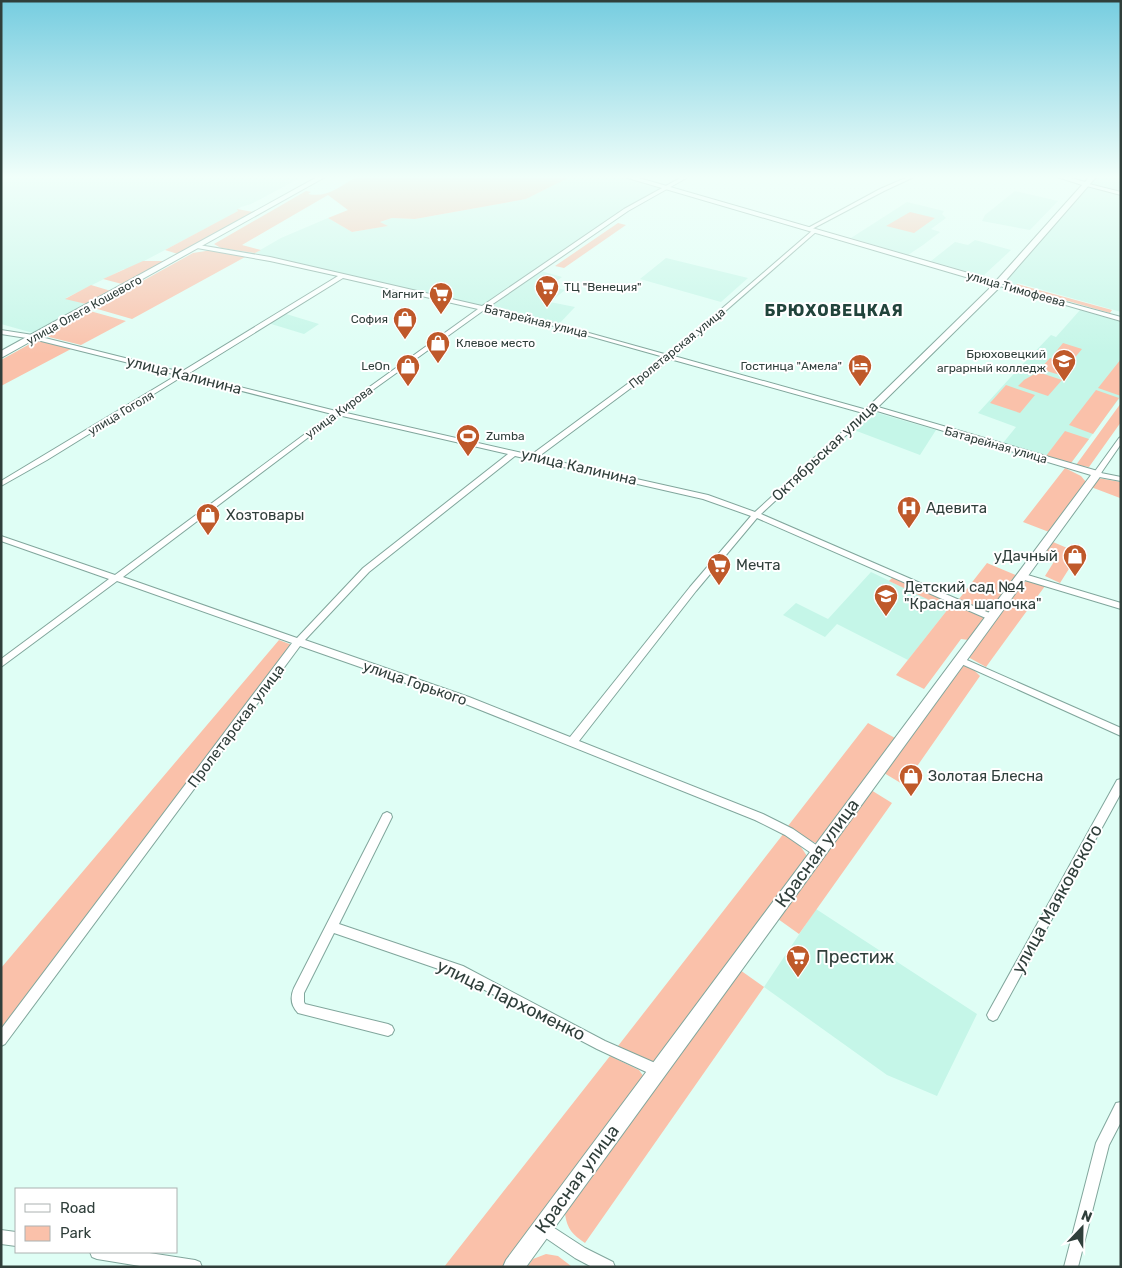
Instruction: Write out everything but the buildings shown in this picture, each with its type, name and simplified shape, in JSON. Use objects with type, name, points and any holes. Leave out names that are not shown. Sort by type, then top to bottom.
[{"type":"street","name":"улица Олега Кошевого","points":[[1,355],[218,235]]},
{"type":"street","name":"улица Кирова","points":[[1,664],[337,414],[483,308],[589,235]]},
{"type":"street","name":"Пролетарская улица","points":[[533,457],[670,356],[805,235]]},
{"type":"street","name":"улица Тимофеева","points":[[829,235],[1121,319]]},
{"type":"street","name":"Октябрьская улица","points":[[573,741],[692,589],[756,515],[870,410],[998,284],[1040,235]]},
{"type":"street","name":"Батарейная улица","points":[[199,246],[261,257],[483,308],[670,356],[1121,479]]},
{"type":"street","name":"улица Гоголя","points":[[1,484],[147,398],[182,373],[342,276]]},
{"type":"street","name":"улица Калинина","points":[[1,332],[34,337],[182,373],[337,414],[671,488],[756,515],[992,617]]},
{"type":"street","name":"Красная улица","points":[[513,1267],[1121,439]]},
{"type":"street","name":"Пролетарская улица","points":[[1,1040],[298,642],[366,570],[514,453]]},
{"type":"street","name":"улица Горького","points":[[1,538],[466,700],[573,741],[768,821],[789,832],[818,852]]},
{"type":"street","points":[[1022,576],[1121,606]]},
{"type":"street","points":[[960,660],[1121,732]]},
{"type":"street","name":"улица Маяковского","points":[[993,1015],[1121,783]]},
{"type":"street","points":[[387,817],[333,927],[298,992],[298,1004],[302,1008],[388,1030]]},
{"type":"street","name":"улица Пархоменко","points":[[333,927],[460,970],[601,1045],[657,1071]]},
{"type":"street","points":[[1071,1267],[1103,1143],[1121,1108]]},
{"type":"street","points":[[542,1227],[580,1253],[608,1267]]},
{"type":"street","points":[[1,1237],[15,1240]]},
{"type":"street","points":[[104,1253],[196,1267]]},
{"type":"shaded area","points":[[1,235],[193,235],[127,270],[124,269],[66,298],[86,304],[33,333],[1,324]]},
{"type":"shaded area","points":[[288,235],[588,235],[483,306],[255,253]]},
{"type":"shaded area","points":[[855,235],[936,235],[908,255],[851,238]]},
{"type":"shaded area","points":[[1045,235],[1121,235],[1121,312],[1018,283],[1015,286],[1004,283]]},
{"type":"shaded area","points":[[975,240],[1011,250],[983,276],[931,261],[955,242],[968,245]]},
{"type":"shaded area","points":[[666,258],[748,278],[721,302],[640,279]]},
{"type":"shaded area","points":[[541,271],[562,277],[550,286],[565,290],[550,302],[575,307],[559,324],[489,308]]},
{"type":"shaded area","name":"Брюховецкий аграрный колледж","points":[[1080,310],[1121,322],[1121,396],[1071,463],[1003,443],[1016,427],[978,413],[1051,335],[1056,337]]},
{"type":"shaded area","points":[[283,313],[319,324],[304,334],[268,323]]},
{"type":"shaded area","points":[[874,412],[936,430],[920,455],[854,430]]},
{"type":"shaded area","name":"Детский сад №4 \"Красная шапочка\"","points":[[871,572],[948,609],[908,660],[837,624],[825,637],[783,615],[796,603],[828,619]]},
{"type":"shaded area","points":[[816,909],[977,1014],[937,1096],[887,1075],[764,987]]},
{"type":"green space","points":[[193,235],[212,235],[178,254],[165,250]]},
{"type":"green space","points":[[229,235],[259,235],[242,245],[261,250],[255,253],[221,248],[214,244]]},
{"type":"green space","points":[[600,235],[611,235],[564,268],[555,266]]},
{"type":"green space","points":[[212,250],[247,256],[132,319],[94,308],[193,253]]},
{"type":"green space","points":[[143,261],[165,261],[122,284],[103,279]]},
{"type":"green space","points":[[1017,284],[1112,310],[1110,313],[1015,286]]},
{"type":"green space","points":[[91,285],[111,291],[86,304],[65,299]]},
{"type":"green space","points":[[90,311],[126,321],[81,345],[45,336]]},
{"type":"green space","points":[[37,340],[71,349],[1,386],[1,360]]},
{"type":"green space","points":[[1063,343],[1082,349],[1072,361],[1053,355]]},
{"type":"green space","points":[[1050,358],[1069,364],[1060,375],[1040,369]]},
{"type":"green space","points":[[1121,359],[1121,396],[1098,388]]},
{"type":"green space","points":[[1038,372],[1062,380],[1048,396],[1018,386]]},
{"type":"green space","points":[[1006,385],[1035,395],[1020,413],[990,403]]},
{"type":"green space","points":[[1096,390],[1119,398],[1093,434],[1069,425]]},
{"type":"green space","points":[[1121,403],[1121,422],[1089,467],[1076,465]]},
{"type":"green space","points":[[1065,431],[1089,439],[1071,463],[1046,456]]},
{"type":"green space","points":[[1065,468],[1081,476],[1086,482],[1049,532],[1023,522]]},
{"type":"green space","points":[[1098,478],[1121,482],[1120,498],[1091,487]]},
{"type":"green space","points":[[1053,542],[1079,553],[1060,583],[1045,576],[1055,560],[1044,555]]},
{"type":"green space","points":[[987,563],[1018,576],[991,612],[986,612],[959,599]]},
{"type":"green space","points":[[893,577],[986,617],[969,640],[961,639],[924,689],[896,675],[948,609],[889,581]]},
{"type":"green space","points":[[1028,581],[1045,586],[986,667],[968,657],[1023,582]]},
{"type":"green space","points":[[279,640],[292,645],[1,1031],[1,968]]},
{"type":"green space","points":[[963,664],[972,668],[980,676],[904,785],[884,773]]},
{"type":"green space","points":[[868,723],[895,738],[816,843],[806,839],[788,826]]},
{"type":"green space","points":[[871,790],[892,803],[799,934],[778,919]]},
{"type":"green space","points":[[784,833],[799,844],[807,856],[654,1063],[618,1046]]},
{"type":"green space","points":[[740,970],[764,987],[585,1243],[571,1231],[565,1214]]},
{"type":"green space","points":[[610,1056],[639,1070],[644,1077],[504,1267],[444,1267]]},
{"type":"green space","points":[[546,1254],[558,1256],[571,1266],[527,1267],[533,1259]]},
{"type":"place","name":"ТЦ \"Венеция\"","points":[[547,308]]},
{"type":"place","name":"Магнит","points":[[441,315]]},
{"type":"place","name":"София","points":[[405,340]]},
{"type":"place","name":"Клевое место","points":[[438,364]]},
{"type":"place","name":"Брюховецкий аграрный колледж","points":[[1064,382]]},
{"type":"place","name":"LeOn","points":[[408,387]]},
{"type":"place","name":"Гостинца \"Амела\"","points":[[860,387]]},
{"type":"place","name":"Zumba","points":[[468,457]]},
{"type":"place","name":"Адевита","points":[[909,529]]},
{"type":"place","name":"Хозтовары","points":[[208,536]]},
{"type":"place","name":"уДачный","points":[[1075,577]]},
{"type":"place","name":"Мечта","points":[[719,586]]},
{"type":"place","name":"Детский сад №4 \"Красная шапочка\"","points":[[886,617]]},
{"type":"place","name":"Золотая Блесна","points":[[911,797]]},
{"type":"place","name":"Престиж","points":[[798,978]]},
{"type":"district","name":"БРЮХОВЕЦКАЯ","points":[[834,310]]}]
